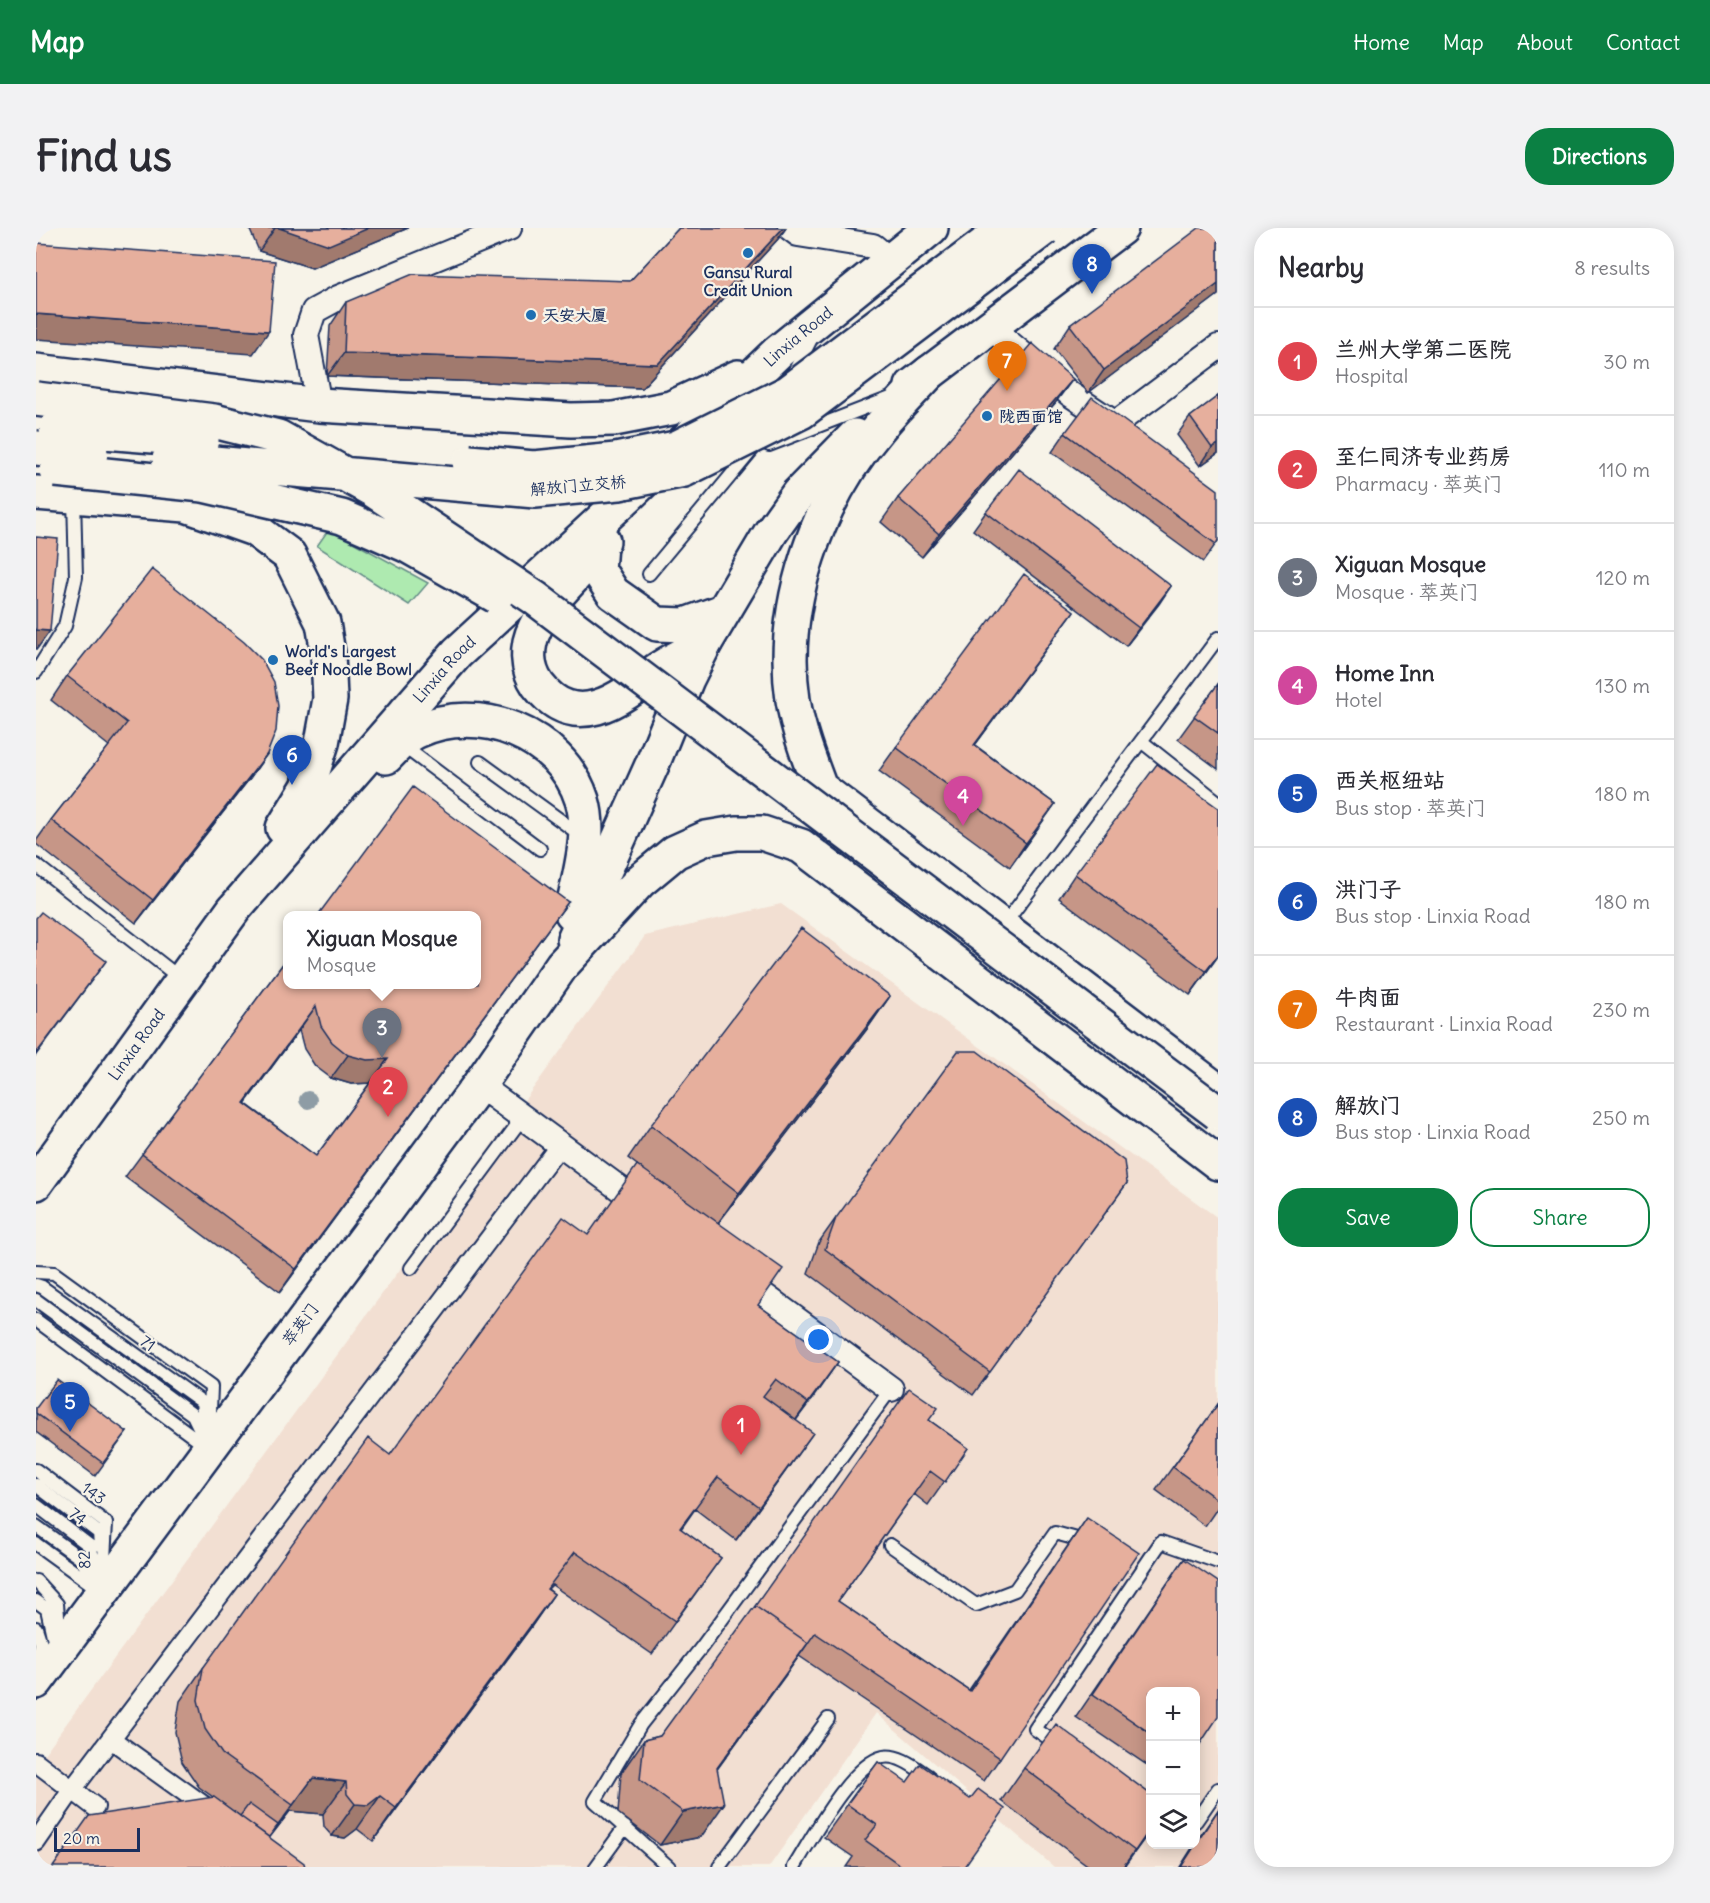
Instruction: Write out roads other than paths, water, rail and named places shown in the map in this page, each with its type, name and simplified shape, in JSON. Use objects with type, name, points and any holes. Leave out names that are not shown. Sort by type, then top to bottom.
[{"type":"main road","name":"Linxia Road","points":[[36,1183],[234,909],[457,653],[631,493],[778,352],[823,316],[876,245],[932,228]]},
{"type":"main road","name":"解放门立交桥","points":[[36,426],[534,468],[615,460],[676,448],[789,392],[1006,228]]},
{"type":"main road","name":"解放门立交桥","points":[[48,475],[535,491],[619,483],[684,470],[801,412],[1045,228]]},
{"type":"main road","points":[[562,965],[652,765],[687,679],[705,643],[771,532],[798,494],[846,444],[902,394],[1121,228]]},
{"type":"main road","points":[[36,371],[319,405],[571,420],[614,419],[671,408],[699,397],[725,385],[778,352]]},
{"type":"main road","points":[[930,372],[877,430],[844,479],[814,538],[801,574],[793,615],[793,699],[819,788],[1218,1091]]},
{"type":"main road","points":[[36,399],[214,421],[278,437],[373,490],[535,598],[1218,1113]]},
{"type":"main road","points":[[48,475],[186,505],[254,529],[289,555],[323,623],[328,653],[330,699],[322,743],[308,787],[234,909]]},
{"type":"main road","points":[[48,475],[203,485],[342,517],[406,545],[464,577],[525,612],[1218,1134]]},
{"type":"main road","points":[[631,493],[600,544],[535,628],[528,654],[530,672],[550,697],[564,705],[596,708],[612,703],[640,686],[654,673],[705,643]]},
{"type":"main road","points":[[600,544],[598,570],[613,593],[657,624],[684,625],[723,611]]},
{"type":"main road","points":[[234,909],[400,743],[416,731],[440,723],[491,721],[513,728],[548,752],[574,781],[583,802],[586,839],[562,965]]},
{"type":"main road","points":[[562,965],[639,881],[675,852],[706,838],[736,833],[762,833],[801,846],[1218,1163]]},
{"type":"main road","name":"萃英门","points":[[36,1681],[479,1085],[562,965]]},
{"type":"street","points":[[319,405],[306,335],[314,311],[338,298],[509,228]]},
{"type":"street","points":[[790,228],[798,234],[876,245]]},
{"type":"street","points":[[990,327],[1070,394],[1125,430],[1218,347]]},
{"type":"street","points":[[479,1085],[664,1221]]},
{"type":"street","points":[[36,1842],[72,1790],[560,1144]]},
{"type":"street","points":[[721,1263],[891,1389]]},
{"type":"street","points":[[111,1739],[224,1821]]},
{"type":"street","points":[[36,1762],[95,1807]]},
{"type":"lane","points":[[649,574],[754,451],[823,316]]},
{"type":"lane","points":[[754,451],[902,394]]},
{"type":"lane","points":[[36,672],[65,626],[74,587],[48,475]]},
{"type":"lane","points":[[1001,928],[1218,638]]},
{"type":"lane","points":[[1141,741],[1218,802]]},
{"type":"lane","points":[[400,743],[540,849]]},
{"type":"lane","points":[[480,762],[586,839]]},
{"type":"lane","points":[[36,865],[182,980]]},
{"type":"lane","points":[[411,1268],[523,1117]]},
{"type":"lane","points":[[36,1272],[54,1273],[211,1387],[208,1448]]},
{"type":"lane","name":"71","points":[[36,1285],[202,1401],[208,1448]]},
{"type":"lane","points":[[36,1300],[193,1414],[208,1448]]},
{"type":"lane","points":[[36,1320],[208,1448]]},
{"type":"lane","points":[[669,1867],[595,1801],[608,1775],[640,1724],[701,1648],[891,1389]]},
{"type":"lane","name":"143","points":[[36,1470],[106,1522],[102,1592]]},
{"type":"lane","name":"82","points":[[36,1485],[99,1533],[102,1592]]},
{"type":"lane","name":"74","points":[[36,1505],[90,1546],[102,1592]]},
{"type":"lane","points":[[36,1526],[80,1558],[102,1592]]},
{"type":"lane","points":[[890,1545],[976,1605],[1015,1590],[1055,1533],[1098,1545]]},
{"type":"lane","points":[[1073,1755],[1035,1729],[1145,1558],[1161,1542],[1218,1562]]},
{"type":"lane","points":[[36,1544],[102,1592]]},
{"type":"lane","points":[[36,1581],[57,1604],[62,1635],[36,1681]]},
{"type":"lane","points":[[36,1601],[47,1609],[55,1633],[36,1681]]},
{"type":"lane","points":[[36,1628],[41,1643],[36,1671]]},
{"type":"lane","points":[[719,1867],[828,1719]]},
{"type":"lane","points":[[794,1867],[842,1789],[870,1764],[883,1757],[898,1759],[915,1766],[938,1784]]},
{"type":"lane","points":[[1200,1815],[1218,1789]]},
{"type":"lane","points":[[596,1867],[625,1827]]},
{"type":"place","name":"Gansu Rural Credit Union","points":[[748,253]]},
{"type":"place","name":"解放门","points":[[1092,294]]},
{"type":"place","name":"天安大厦","points":[[531,315]]},
{"type":"place","name":"牛肉面","points":[[1007,391]]},
{"type":"place","name":"陇西面馆","points":[[987,416]]},
{"type":"place","name":"World's Largest Beef Noodle Bowl","points":[[273,660]]},
{"type":"place","name":"洪门子","points":[[292,785]]},
{"type":"place","name":"Home Inn","points":[[963,826]]},
{"type":"place","name":"Xiguan Mosque","points":[[382,1058]]},
{"type":"place","name":"至仁同济专业药房","points":[[388,1117]]},
{"type":"place","name":"西关枢纽站","points":[[70,1432]]},
{"type":"place","name":"兰州大学第二医院","points":[[741,1455]]}]
